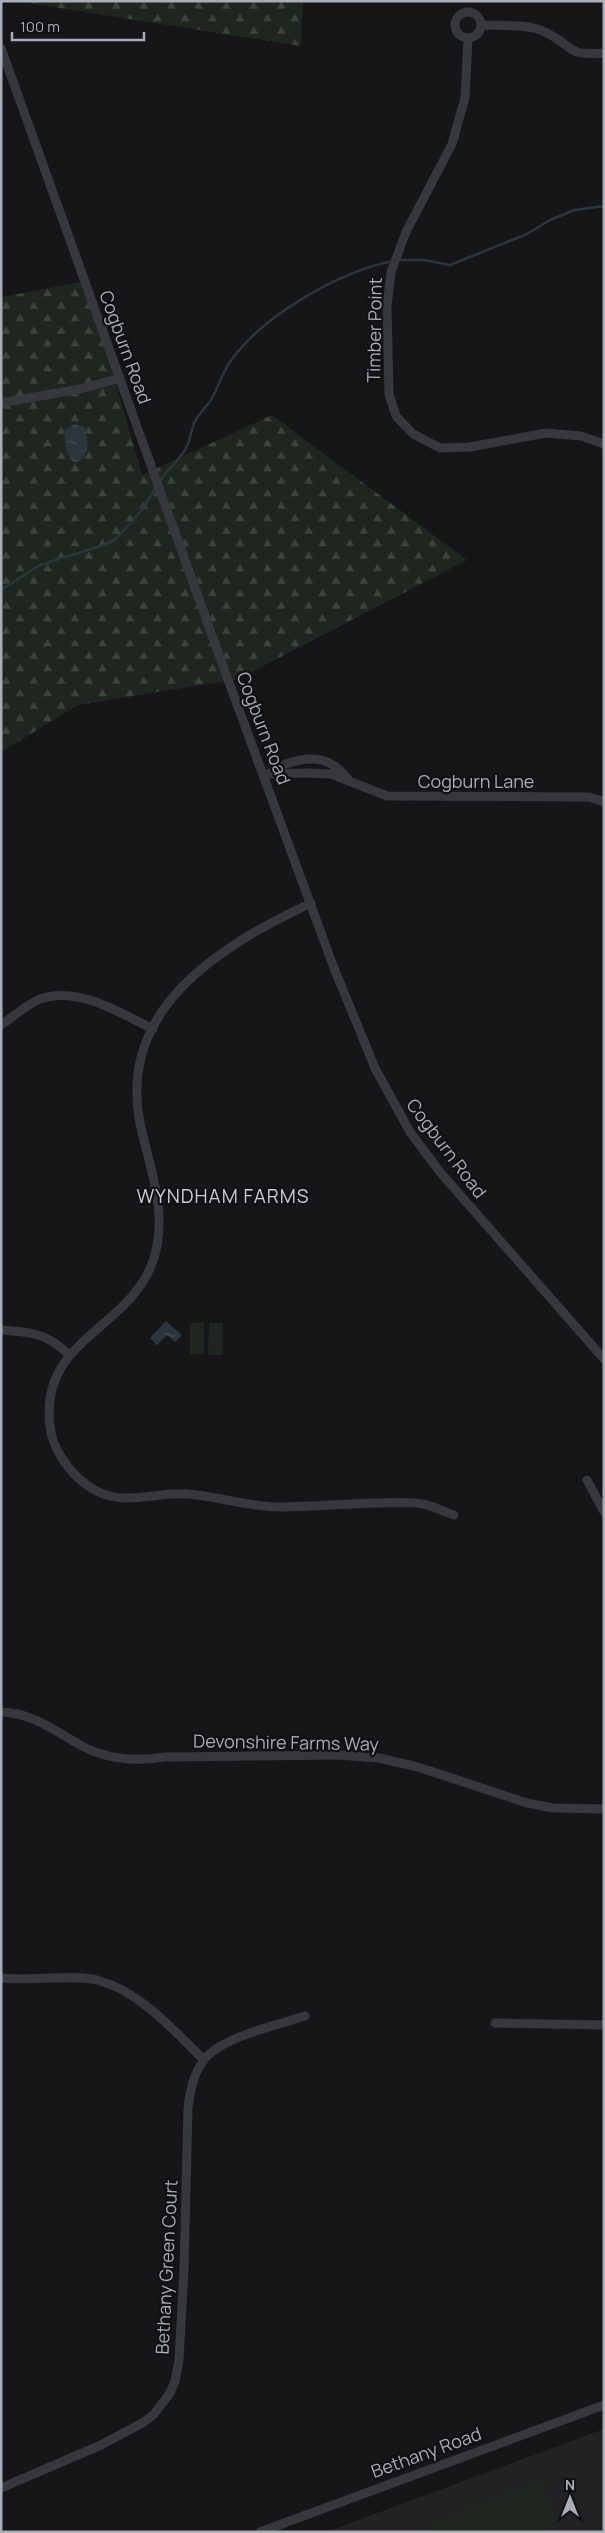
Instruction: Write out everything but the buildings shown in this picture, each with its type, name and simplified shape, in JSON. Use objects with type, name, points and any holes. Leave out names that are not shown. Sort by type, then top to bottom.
[{"type":"street","points":[[469,1],[469,12]]},
{"type":"street","points":[[469,12],[476,15],[481,25],[476,35],[468,38],[461,36],[456,27],[458,17],[469,12]]},
{"type":"street","points":[[481,25],[529,27],[548,33],[571,51],[586,54],[604,53]]},
{"type":"street","name":"Timber Point","points":[[468,38],[465,98],[452,144],[406,232],[391,272],[387,306],[389,394],[396,416],[413,434],[440,448],[470,446],[546,433],[581,436],[604,444]]},
{"type":"street","name":"Cogburn Road","points":[[1,48],[334,968],[376,1068],[410,1132],[440,1172],[604,1359]]},
{"type":"street","points":[[1,403],[80,389],[120,378]]},
{"type":"street","name":"Cogburn Lane","points":[[266,776],[276,768],[290,762],[318,760],[334,765],[350,780],[387,796],[589,798],[604,802]]},
{"type":"street","points":[[311,903],[262,926],[217,955],[178,991],[153,1029],[138,1066],[136,1092],[139,1119],[160,1209],[157,1249],[148,1274],[134,1296],[69,1355],[57,1373],[51,1390],[49,1407],[50,1431],[61,1455],[76,1476],[92,1489],[110,1498],[188,1494],[250,1505],[278,1507],[401,1502],[423,1504],[454,1515]]},
{"type":"street","points":[[1,1025],[38,1000],[64,995],[103,1004],[153,1029]]},
{"type":"street","points":[[1,1330],[23,1331],[47,1337],[69,1355]]},
{"type":"street","points":[[587,1480],[604,1512]]},
{"type":"street","name":"Devonshire Farms Way","points":[[1,1712],[33,1718],[87,1748],[119,1758],[139,1760],[165,1757],[346,1756],[379,1758],[418,1767],[527,1803],[553,1808],[604,1809]]},
{"type":"street","points":[[1,1978],[24,1980],[96,1980],[118,1988],[149,2008],[204,2060]]},
{"type":"street","name":"Bethany Green Court","points":[[1,2488],[101,2445],[144,2422],[154,2414],[170,2393],[178,2367],[188,2108],[192,2083],[204,2060],[232,2040],[305,2016]]},
{"type":"street","points":[[495,2023],[604,2025]]},
{"type":"street","name":"Bethany Road","points":[[260,2532],[604,2405]]},
{"type":"shaded area","points":[[604,2429],[604,2532],[326,2532]]},
{"type":"green space","points":[[15,1],[303,1],[301,46],[22,2]]},
{"type":"green space","points":[[87,281],[142,475],[272,415],[467,560],[238,679],[78,705],[1,752],[1,297]]},
{"type":"green space","points":[[190,1323],[204,1323],[204,1354],[190,1354]]},
{"type":"green space","points":[[209,1323],[223,1323],[223,1355],[208,1355]]},
{"type":"green space","points":[[540,2479],[559,2522],[535,2532],[431,2532],[429,2526]]},
{"type":"water","points":[[75,424],[85,427],[87,437],[87,450],[79,462],[73,462],[68,454],[65,442],[65,429]]},
{"type":"water","points":[[166,1321],[182,1335],[175,1342],[167,1335],[157,1345],[150,1338]]},
{"type":"waterway","points":[[399,260],[424,260],[450,265],[527,234],[550,220],[574,210],[604,206]]},
{"type":"waterway","points":[[159,482],[184,451],[195,421],[211,399],[227,366],[261,328],[303,298],[326,286],[349,275],[393,261]]},
{"type":"waterway","points":[[1,590],[40,565],[115,540],[142,510],[156,487]]},
{"type":"district","name":"WYNDHAM FARMS","points":[[223,1196]]}]
